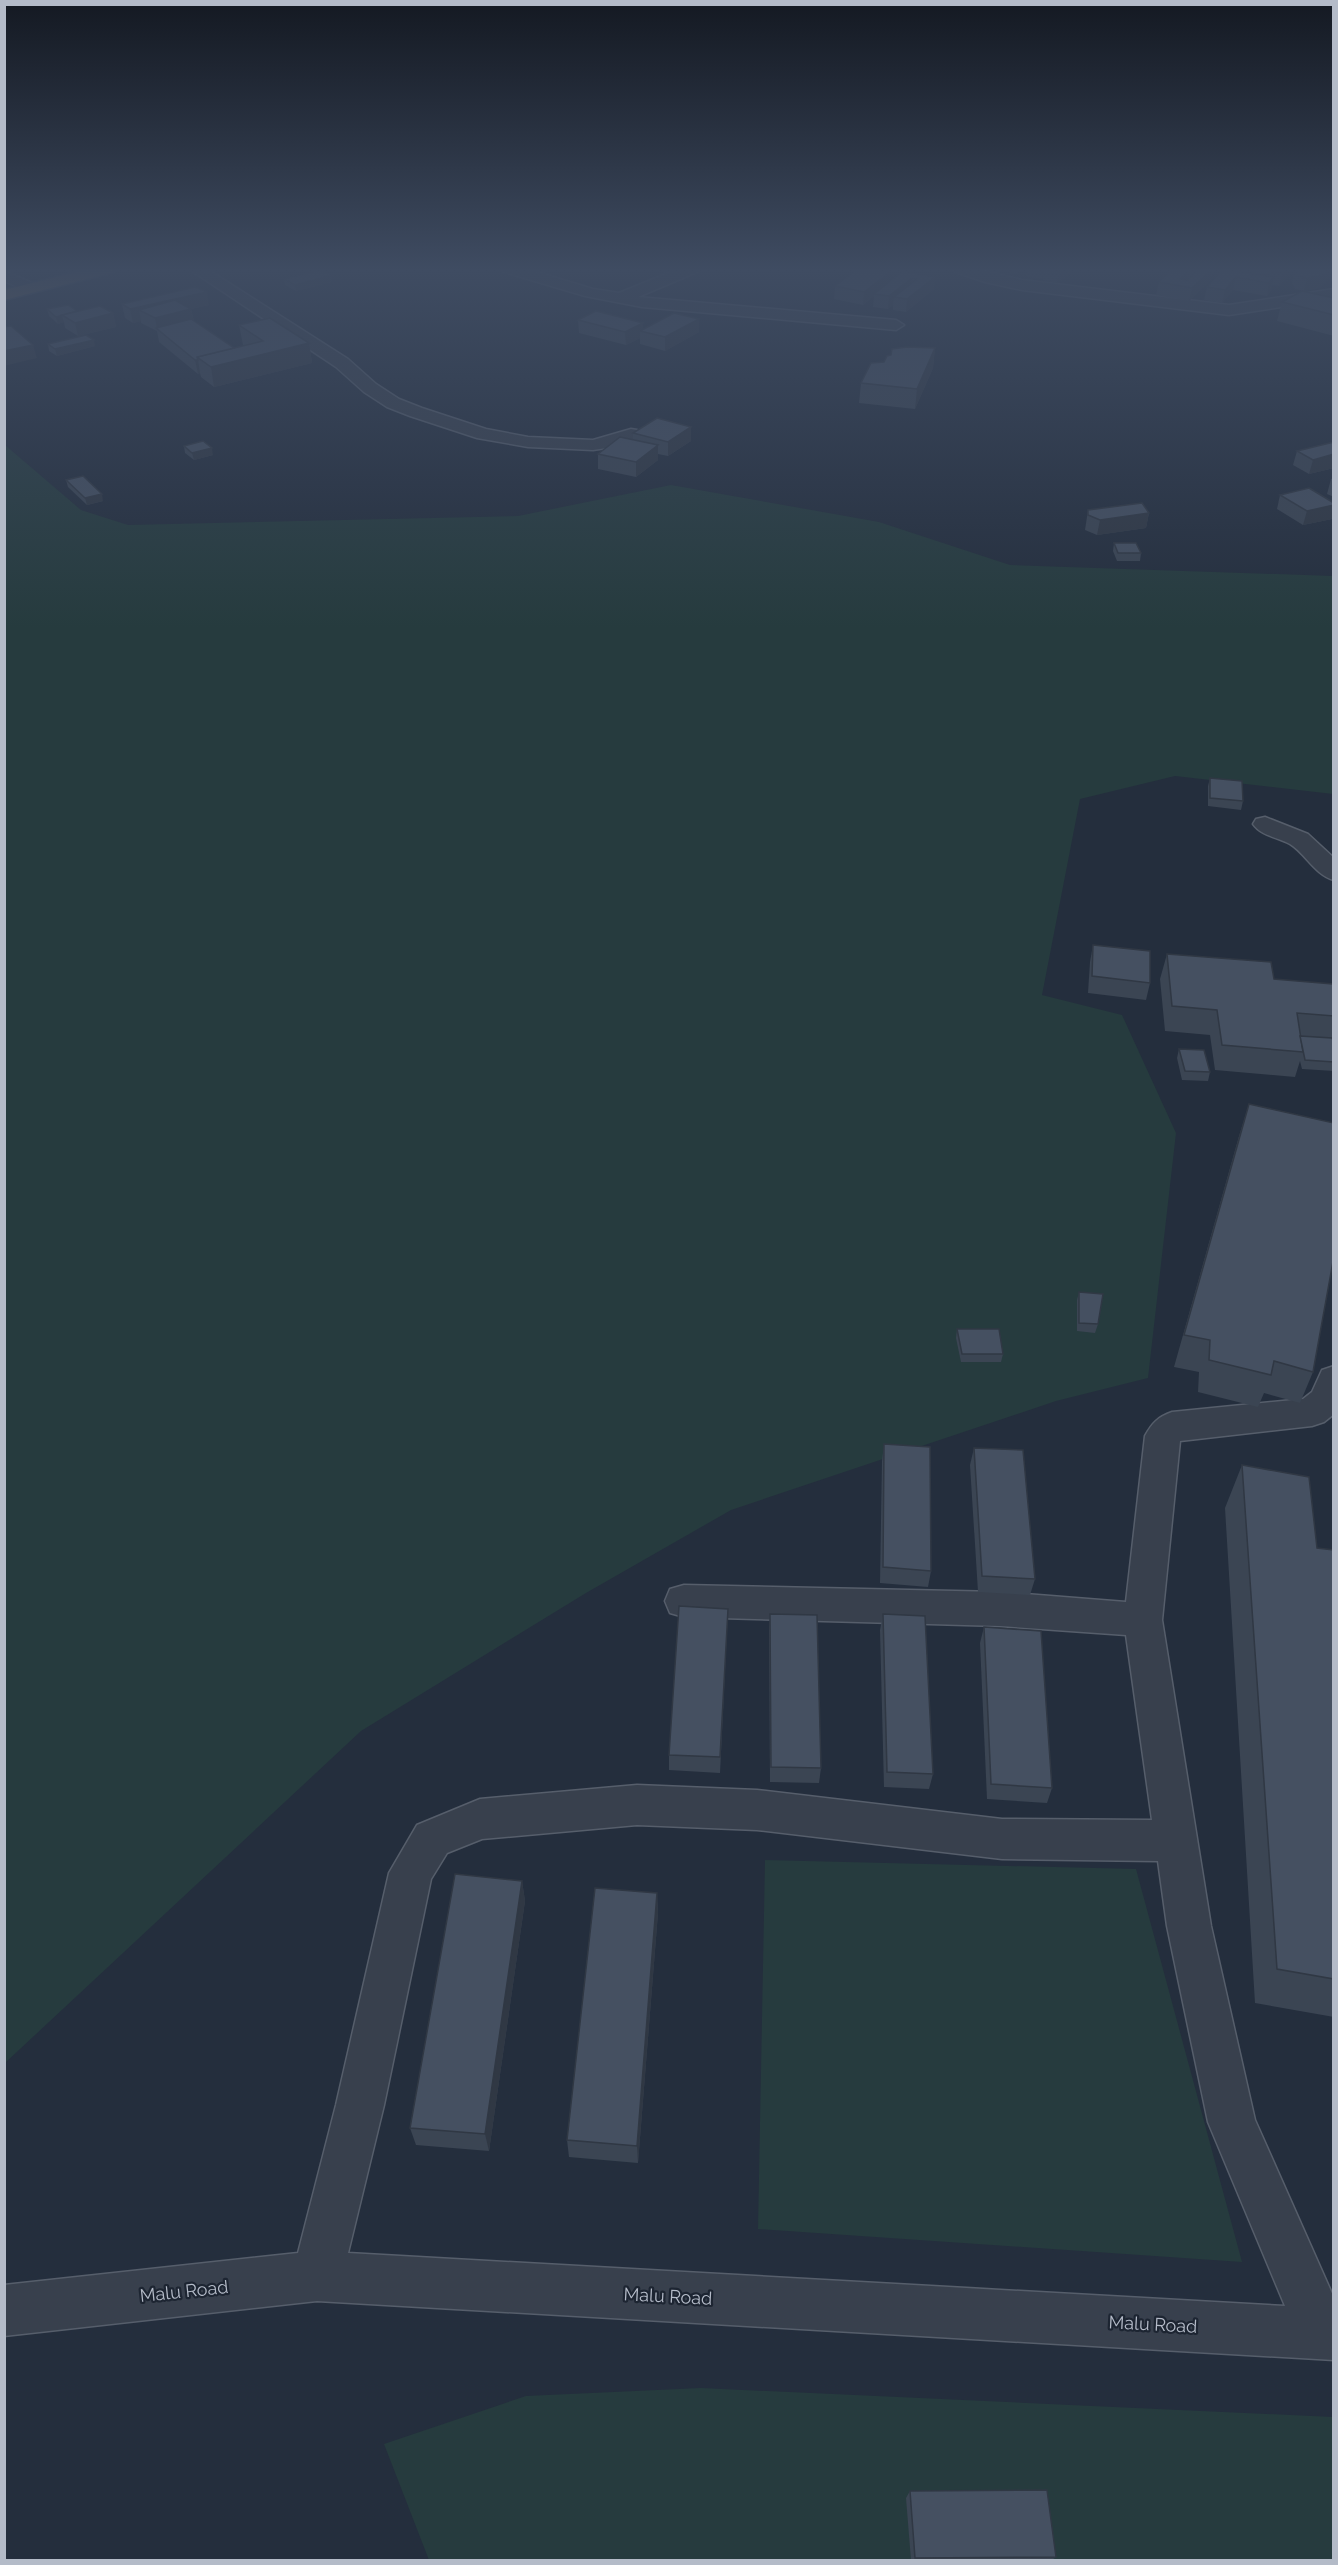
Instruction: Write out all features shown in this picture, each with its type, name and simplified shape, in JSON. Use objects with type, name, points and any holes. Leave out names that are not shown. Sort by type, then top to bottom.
[{"type":"street","points":[[373,389],[393,403],[416,412],[483,434],[528,442],[593,445],[607,443],[631,434]]},
{"type":"street","points":[[1265,824],[1299,839],[1334,872]]},
{"type":"street","points":[[1328,2334],[1232,2122],[1189,1926],[1143,1620],[1163,1436],[1172,1426],[1312,1412],[1326,1400],[1334,1378]]},
{"type":"street","points":[[684,1601],[1000,1609],[1143,1620]]},
{"type":"street","points":[[317,2276],[360,2105],[411,1873],[432,1839],[480,1819],[637,1805],[757,1809],[1002,1839],[1175,1841]]},
{"type":"street","name":"Malu Road","points":[[4,2311],[317,2276],[1328,2334]]},
{"type":"green space","points":[[5,445],[81,510],[128,525],[518,516],[671,485],[879,522],[1010,565],[1333,576],[1333,794],[1175,776],[1080,799],[1042,995],[1122,1015],[1176,1133],[1148,1378],[1056,1401],[731,1510],[586,1593],[361,1731],[5,2063]]},
{"type":"green space","points":[[765,1860],[1136,1869],[1242,2262],[758,2229]]},
{"type":"green space","points":[[701,2388],[1333,2417],[1333,2560],[429,2560],[384,2444],[526,2396]]},
{"type":"building","points":[[657,418],[691,427],[668,442],[633,433]]},
{"type":"building","points":[[620,437],[658,445],[636,462],[598,454]]},
{"type":"building","points":[[203,441],[212,448],[192,453],[184,446]]},
{"type":"building","points":[[1334,442],[1334,454],[1313,460],[1297,451]]},
{"type":"building","points":[[83,476],[102,494],[85,498],[66,480]]},
{"type":"building","points":[[1309,488],[1334,505],[1307,511],[1280,495]]},
{"type":"building","points":[[1142,503],[1149,513],[1100,520],[1088,515],[1088,510]]},
{"type":"building","points":[[1114,543],[1136,543],[1141,553],[1118,553]]},
{"type":"building","points":[[1210,778],[1242,781],[1243,801],[1210,798]]},
{"type":"building","points":[[1093,945],[1150,951],[1150,983],[1092,976]]},
{"type":"building","points":[[1167,954],[1271,962],[1274,979],[1333,984],[1334,1016],[1297,1013],[1303,1052],[1222,1045],[1217,1010],[1172,1006]]},
{"type":"building","points":[[1300,1036],[1332,1038],[1334,1062],[1305,1060]]},
{"type":"building","points":[[1179,1049],[1204,1050],[1210,1072],[1185,1071]]},
{"type":"building","points":[[1249,1104],[1334,1123],[1334,1256],[1313,1372],[1274,1361],[1271,1375],[1209,1360],[1210,1340],[1184,1335]]},
{"type":"building","points":[[1079,1292],[1103,1294],[1098,1324],[1079,1323]]},
{"type":"building","points":[[957,1329],[999,1329],[1003,1354],[962,1354]]},
{"type":"building","points":[[884,1444],[930,1447],[931,1571],[883,1567]]},
{"type":"building","points":[[974,1448],[1023,1450],[1035,1579],[982,1576]]},
{"type":"building","points":[[1242,1465],[1309,1477],[1317,1548],[1334,1550],[1334,1979],[1277,1969]]},
{"type":"building","points":[[679,1606],[728,1609],[720,1757],[669,1755]]},
{"type":"building","points":[[770,1614],[817,1615],[821,1768],[771,1767]]},
{"type":"building","points":[[883,1614],[925,1616],[933,1774],[887,1772]]},
{"type":"building","points":[[984,1627],[1041,1631],[1052,1788],[991,1784]]},
{"type":"building","points":[[455,1874],[522,1881],[485,2134],[410,2128]]},
{"type":"building","points":[[595,1888],[657,1893],[637,2146],[567,2140]]},
{"type":"building","points":[[1047,2490],[1056,2557],[915,2558],[910,2491]]}]
